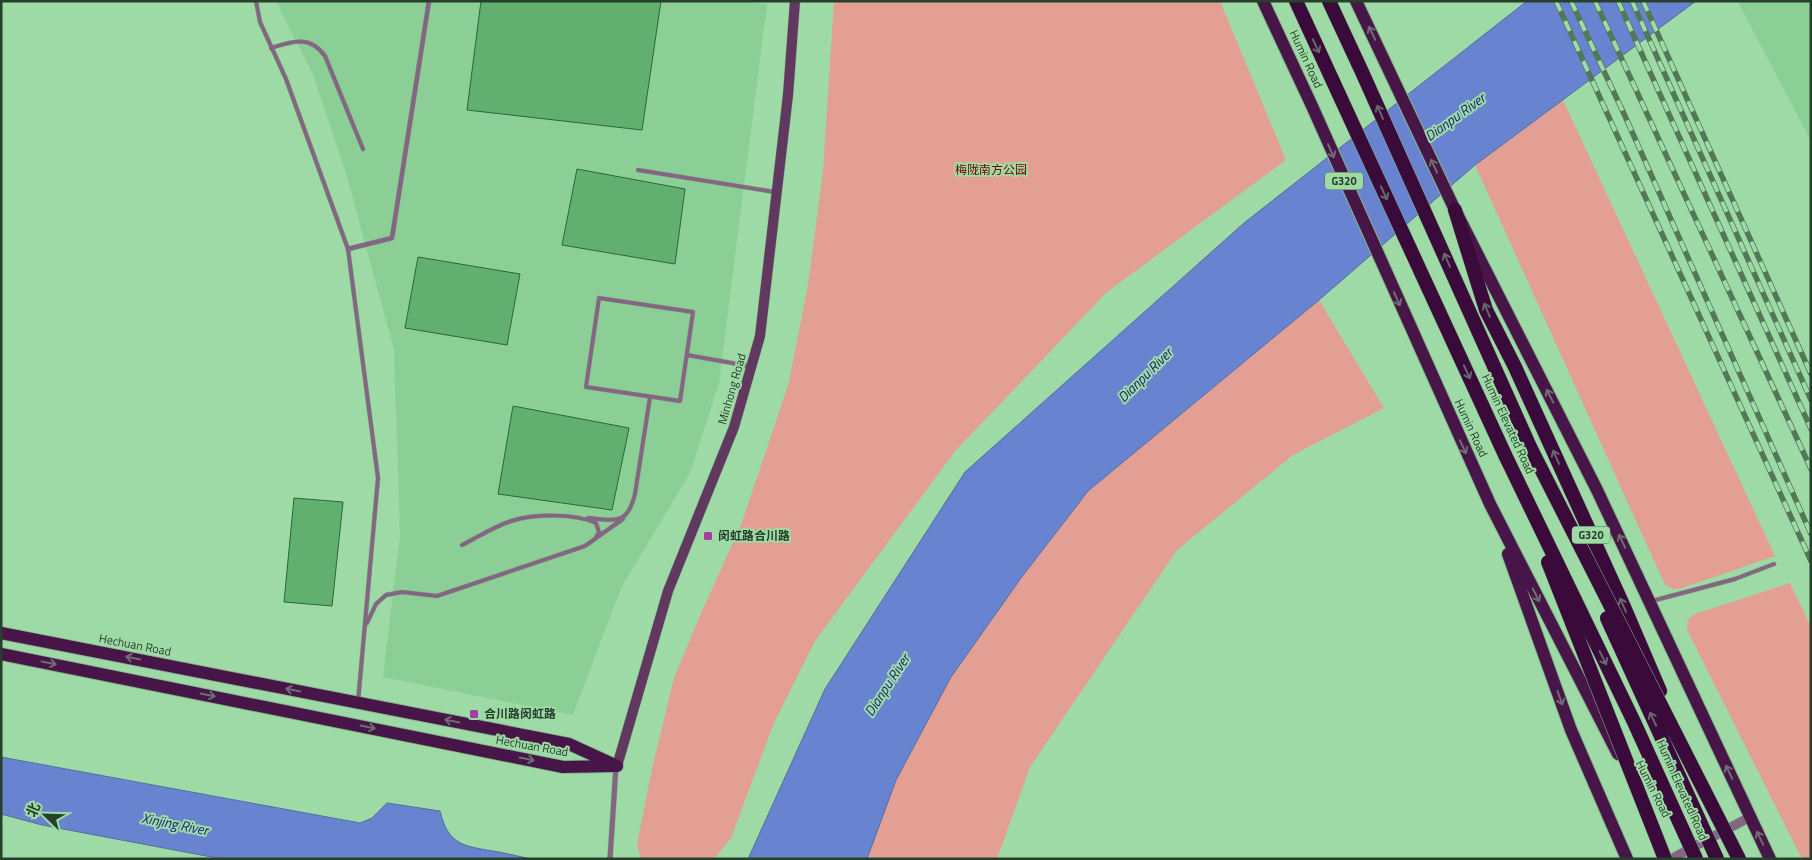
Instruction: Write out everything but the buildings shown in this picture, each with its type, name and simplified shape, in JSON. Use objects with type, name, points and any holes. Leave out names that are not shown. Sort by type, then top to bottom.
[{"type":"highway","name":"Humin Elevated Road","points":[[1296,1],[1506,457],[1634,722],[1696,859]]},
{"type":"highway","name":"Humin Elevated Road","points":[[1329,1],[1717,859]]},
{"type":"highway","name":"G320","points":[[1455,210],[1486,310],[1515,367],[1624,607],[1733,859]]},
{"type":"highway","points":[[1531,449],[1739,859]]},
{"type":"highway","points":[[1506,457],[1666,859]]},
{"type":"main road","name":"Minhong Road","points":[[616,766],[668,591],[734,426],[760,336],[778,192],[795,1]]},
{"type":"main road","name":"Humin Road","points":[[1263,1],[1490,504],[1671,859]]},
{"type":"main road","name":"G320","points":[[1356,1],[1455,210]]},
{"type":"main road","points":[[1455,210],[1597,490],[1770,859]]},
{"type":"main road","points":[[1490,504],[1571,730],[1627,859]]},
{"type":"main road","name":"Hechuan Road","points":[[1,633],[569,744],[616,766]]},
{"type":"main road","name":"Hechuan Road","points":[[1,654],[563,767],[616,766]]},
{"type":"street","points":[[348,249],[392,238],[429,1]]},
{"type":"street","points":[[611,858],[616,766]]},
{"type":"street","points":[[1671,859],[1750,816]]},
{"type":"lane","points":[[256,1],[260,22],[286,79],[348,249],[378,478],[358,702]]},
{"type":"lane","points":[[272,48],[290,42],[310,42],[319,47],[325,56],[363,149]]},
{"type":"lane","points":[[638,170],[778,192]]},
{"type":"lane","points":[[599,298],[693,312],[687,355],[680,401],[586,387],[599,298]]},
{"type":"lane","points":[[687,355],[751,367]]},
{"type":"lane","points":[[365,627],[376,604],[386,595],[402,592],[437,596],[585,546],[625,517],[632,509],[650,397]]},
{"type":"lane","points":[[462,545],[511,521],[547,516],[615,520],[625,517]]},
{"type":"lane","points":[[583,517],[596,523],[599,532],[592,541]]},
{"type":"lane","points":[[1650,601],[1735,579],[1774,564]]},
{"type":"shaded area","points":[[277,1],[740,1],[767,4],[719,383],[690,473],[621,588],[573,715],[383,677],[400,535],[394,350],[346,173],[312,72]]},
{"type":"shaded area","points":[[1743,1],[1811,1],[1811,141],[1739,4]]},
{"type":"green space","name":"梅陇南方公园","points":[[834,1],[1220,1],[1286,160],[1107,292],[956,450],[815,641],[774,723],[731,838],[714,859],[641,859],[637,844],[653,764],[674,678],[741,525],[789,382],[808,285],[823,171]]},
{"type":"green space","points":[[1563,100],[1775,556],[1679,589],[1673,589],[1665,585],[1475,165]]},
{"type":"green space","points":[[1319,300],[1384,408],[1293,455],[1177,550],[1030,767],[997,859],[867,859],[896,780],[951,677],[1021,578],[1088,491]]},
{"type":"green space","points":[[1790,583],[1811,627],[1811,859],[1802,859],[1687,630],[1688,619],[1695,614]]},
{"type":"water","name":"Dianpu River","points":[[1527,1],[1696,1],[1475,165],[1319,300],[1088,491],[1021,578],[951,677],[896,780],[867,859],[748,859],[825,689],[965,472],[1244,223]]},
{"type":"water","name":"Xinjing River","points":[[1,757],[360,823],[372,818],[387,803],[440,811],[447,830],[458,842],[531,859],[222,859],[42,825],[1,814]]},
{"type":"railway","points":[[1556,1],[1811,561]]},
{"type":"railway","points":[[1571,1],[1625,116],[1811,534]]},
{"type":"railway","points":[[1595,1],[1811,469]]},
{"type":"railway","points":[[1618,1],[1811,429]]},
{"type":"railway","points":[[1632,1],[1811,400]]},
{"type":"railway","points":[[1643,1],[1811,374]]},
{"type":"place","name":"闵虹路合川路","points":[[708,536]]},
{"type":"place","name":"合川路闵虹路","points":[[474,714]]}]
